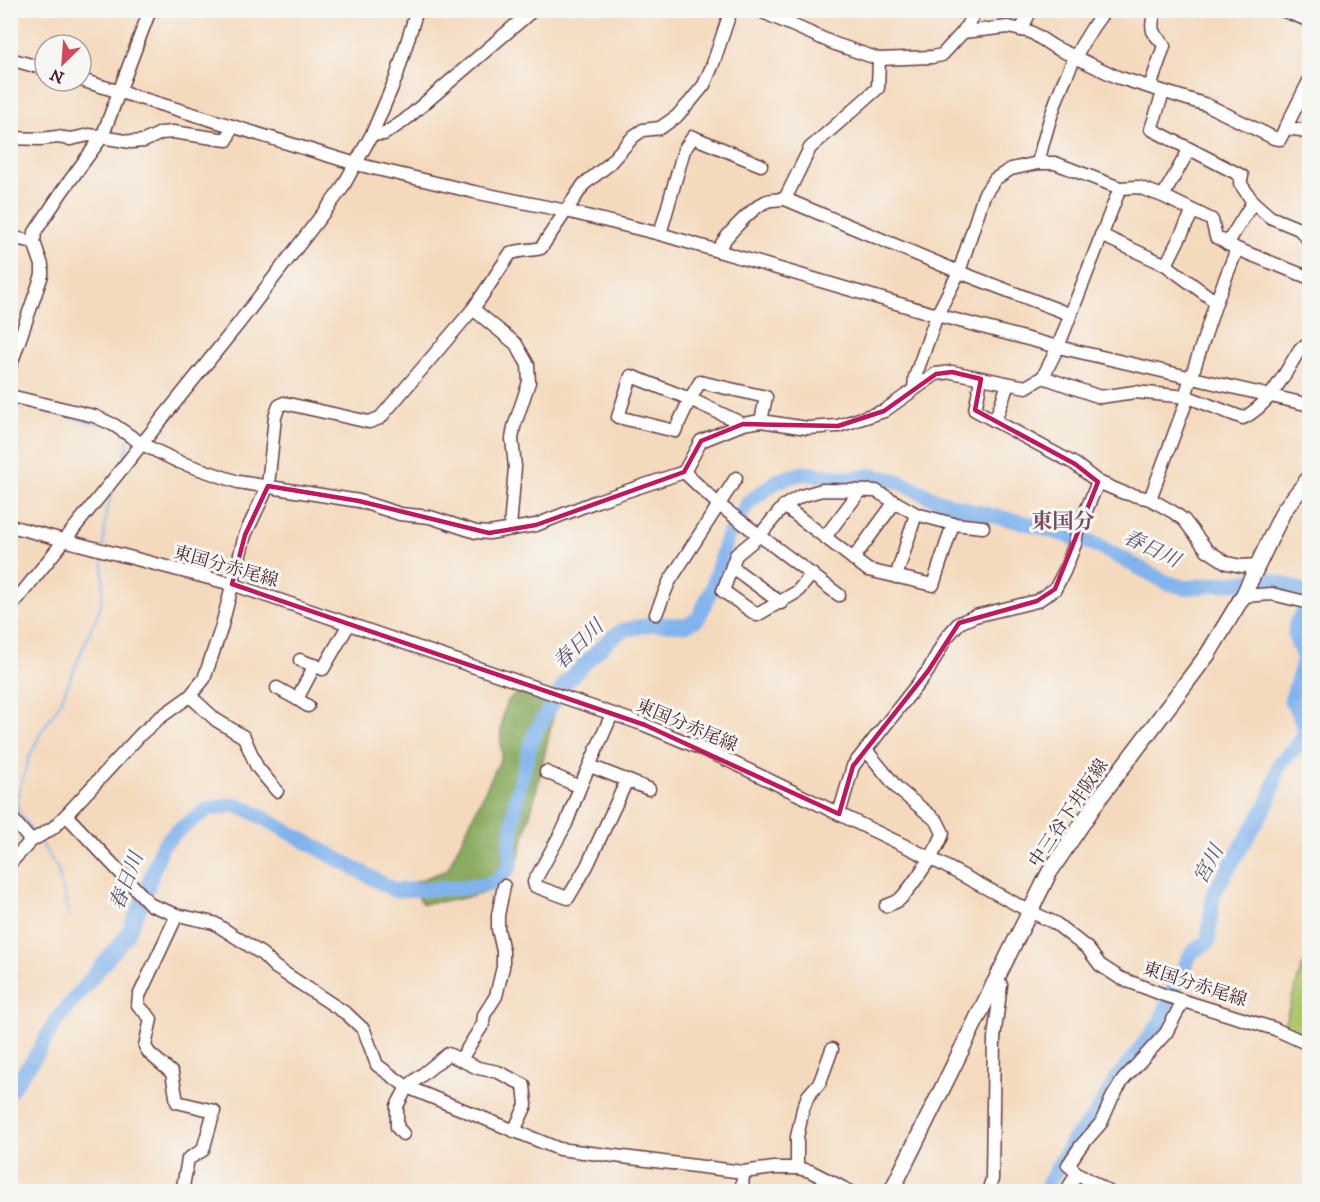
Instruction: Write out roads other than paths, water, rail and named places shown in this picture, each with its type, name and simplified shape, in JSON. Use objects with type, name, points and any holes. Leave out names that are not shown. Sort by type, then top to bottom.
[{"type":"main road","name":"中三谷下井阪線","points":[[891,1191],[1049,873],[1071,839],[1208,654],[1244,593],[1284,510],[1310,477]]},
{"type":"street","points":[[10,367],[42,275],[42,265],[34,242],[35,232],[102,137],[150,10]]},
{"type":"street","points":[[10,608],[341,190],[372,134],[396,78],[417,10]]},
{"type":"street","points":[[372,134],[384,134],[404,121],[533,10]]},
{"type":"street","points":[[10,863],[31,841],[52,828],[66,815],[141,734],[190,696],[204,680],[221,629],[245,535],[268,486],[275,417],[279,406],[284,403],[374,421],[380,418],[473,309],[510,254],[518,250],[541,248],[584,184],[606,166],[634,136],[643,130],[660,128],[676,117],[690,102],[704,85],[731,10]]},
{"type":"street","points":[[758,10],[834,44],[879,58],[942,55],[963,32],[976,10]]},
{"type":"street","points":[[1022,30],[1031,10]]},
{"type":"street","points":[[1038,163],[1047,125],[1075,57],[1088,32],[1105,10]]},
{"type":"street","points":[[1150,87],[1164,46],[1161,38],[1154,34],[1152,27],[1154,10]]},
{"type":"street","points":[[1282,10],[1310,21]]},
{"type":"street","points":[[963,32],[1008,27],[1031,32],[1117,77],[1207,105],[1280,139],[1310,79]]},
{"type":"street","points":[[785,200],[810,148],[878,88],[879,58]]},
{"type":"street","points":[[10,59],[33,66]]},
{"type":"street","points":[[93,84],[356,164],[660,234],[937,315],[1058,347],[1310,405]]},
{"type":"street","points":[[1163,93],[1151,129],[1242,176],[1240,183],[1253,202],[1270,217],[1299,229],[1310,241]]},
{"type":"street","points":[[10,138],[71,139],[89,135],[131,142],[144,141],[173,132],[227,140],[232,126]]},
{"type":"street","points":[[1285,128],[1300,130],[1310,135]]},
{"type":"street","points":[[660,234],[684,150],[693,137],[761,165]]},
{"type":"street","points":[[1163,196],[1189,150]]},
{"type":"street","points":[[914,389],[915,377],[937,315],[959,272],[988,187],[995,179],[1011,169],[1038,163],[1055,163],[1120,188],[1138,187],[1163,196],[1212,220],[1216,237],[1232,246],[1310,278]]},
{"type":"street","points":[[10,396],[94,416],[179,462],[238,482],[359,501],[400,514],[430,517],[476,532],[489,533],[536,525],[597,501],[684,472],[701,441],[743,424],[761,421],[807,428],[838,426],[884,411],[936,374],[952,372],[1026,387],[1043,377],[1058,347],[1120,188]]},
{"type":"street","points":[[718,251],[721,244],[766,201],[785,200],[1070,315]]},
{"type":"street","points":[[1150,499],[1186,396],[1232,246],[1253,202]]},
{"type":"street","points":[[1166,265],[1193,211]]},
{"type":"street","points":[[1101,235],[1166,265],[1216,302]]},
{"type":"street","points":[[10,237],[34,242]]},
{"type":"street","points":[[473,309],[516,344],[528,366],[529,382],[512,439],[515,467],[510,528]]},
{"type":"street","points":[[1043,377],[1100,398],[1135,392],[1186,396],[1205,401],[1243,418],[1254,412],[1270,396],[1300,349],[1310,344]]},
{"type":"street","points":[[743,424],[690,399],[631,376],[618,417],[675,431],[690,399],[700,382],[766,397],[761,421]]},
{"type":"street","points":[[981,379],[975,410],[1075,464],[1098,482],[1124,493],[1150,499],[1184,520],[1207,550],[1227,563],[1257,566]]},
{"type":"street","points":[[995,421],[1008,384]]},
{"type":"street","points":[[684,472],[724,509],[839,595]]},
{"type":"street","points":[[657,614],[669,582],[724,509],[736,478]]},
{"type":"street","points":[[839,814],[853,766],[928,671],[946,638],[958,623],[975,616],[1038,601],[1054,589],[1064,572],[1098,482]]},
{"type":"street","points":[[812,574],[797,592],[757,615],[723,591],[736,555],[756,533],[784,506],[801,496],[822,490],[876,491],[916,514],[953,524],[983,527]]},
{"type":"street","points":[[825,537],[860,491]]},
{"type":"street","points":[[853,559],[896,502]]},
{"type":"street","points":[[784,506],[868,570],[933,585],[953,524]]},
{"type":"street","points":[[896,577],[916,514]]},
{"type":"street","name":"東国分赤尾線","points":[[10,526],[232,584],[645,725],[721,757],[930,858],[1062,928],[1088,949],[1100,965],[1120,978],[1175,998],[1275,1029],[1310,1045]]},
{"type":"street","points":[[732,567],[781,603]]},
{"type":"street","points":[[1244,593],[1272,594],[1308,602]]},
{"type":"street","points":[[300,660],[323,669],[349,624]]},
{"type":"street","points":[[297,699],[315,666]]},
{"type":"street","points":[[277,688],[308,706]]},
{"type":"street","points":[[190,696],[216,720],[244,737],[257,767],[277,791]]},
{"type":"street","points":[[612,714],[566,824],[534,882],[535,886],[568,898],[587,866],[627,780]]},
{"type":"street","points":[[866,750],[898,789],[941,826],[943,833],[941,841],[901,898],[886,906]]},
{"type":"street","points":[[590,766],[649,789]]},
{"type":"street","points":[[546,772],[580,787]]},
{"type":"street","points":[[66,815],[151,905],[177,915],[214,923],[262,954],[275,968],[347,1014],[364,1030],[377,1065],[407,1087],[559,1149],[743,1172],[797,1168],[810,1171],[851,1191]]},
{"type":"street","points":[[10,816],[31,841]]},
{"type":"street","points":[[461,1059],[483,1024],[484,1015],[496,996],[502,967],[503,951],[498,929],[498,915],[504,886]]},
{"type":"street","points":[[177,915],[139,996],[138,1005],[151,1019],[145,1046],[172,1073],[177,1102],[214,1111],[203,1150],[188,1159],[182,1191]]},
{"type":"street","points":[[988,1191],[992,1179],[994,1038],[1001,985],[997,977]]},
{"type":"street","points":[[1109,1191],[1077,1173],[1068,1165],[1101,1123],[1112,1098],[1124,1080],[1166,1033],[1175,998]]},
{"type":"street","points":[[797,1168],[797,1137],[803,1109],[808,1096],[820,1082],[832,1048]]},
{"type":"street","points":[[403,1134],[396,1127],[397,1106],[407,1087],[448,1054],[478,1068],[498,1072],[524,1085],[526,1106],[514,1131]]},
{"type":"street","points":[[742,1191],[743,1172]]},
{"type":"street","points":[[1066,1191],[1077,1173]]},
{"type":"waterway","points":[[25,406],[101,425]]},
{"type":"waterway","points":[[124,457],[127,440]]},
{"type":"waterway","name":"春日川","points":[[10,1091],[35,1057],[56,1021],[127,935],[141,905],[162,846],[177,831],[208,809],[233,805],[249,810],[394,890],[464,888],[487,885],[501,878],[511,864],[510,845],[517,795],[530,747],[537,729],[566,682],[610,639],[623,630],[654,624],[686,625],[698,619],[712,588],[727,538],[748,503],[777,481],[803,473],[851,479],[870,476],[895,480],[939,501],[1034,525],[1096,545],[1166,582],[1185,588],[1266,579],[1310,593]]},
{"type":"waterway","points":[[103,547],[106,512],[115,485]]},
{"type":"waterway","points":[[33,833],[18,810],[18,795],[29,758],[42,731],[60,703],[99,610],[103,593],[103,556]]},
{"type":"waterway","name":"宮川","points":[[1044,1192],[1073,1140],[1096,1115],[1115,1081],[1161,1021],[1191,953],[1208,942],[1213,894],[1269,801],[1280,763],[1296,747],[1305,733],[1300,716],[1291,701],[1304,660],[1295,635],[1296,623],[1310,605]]},
{"type":"waterway","points":[[40,842],[58,869],[69,916]]},
{"type":"district","name":"東国分","points":[[1063,521]]}]
